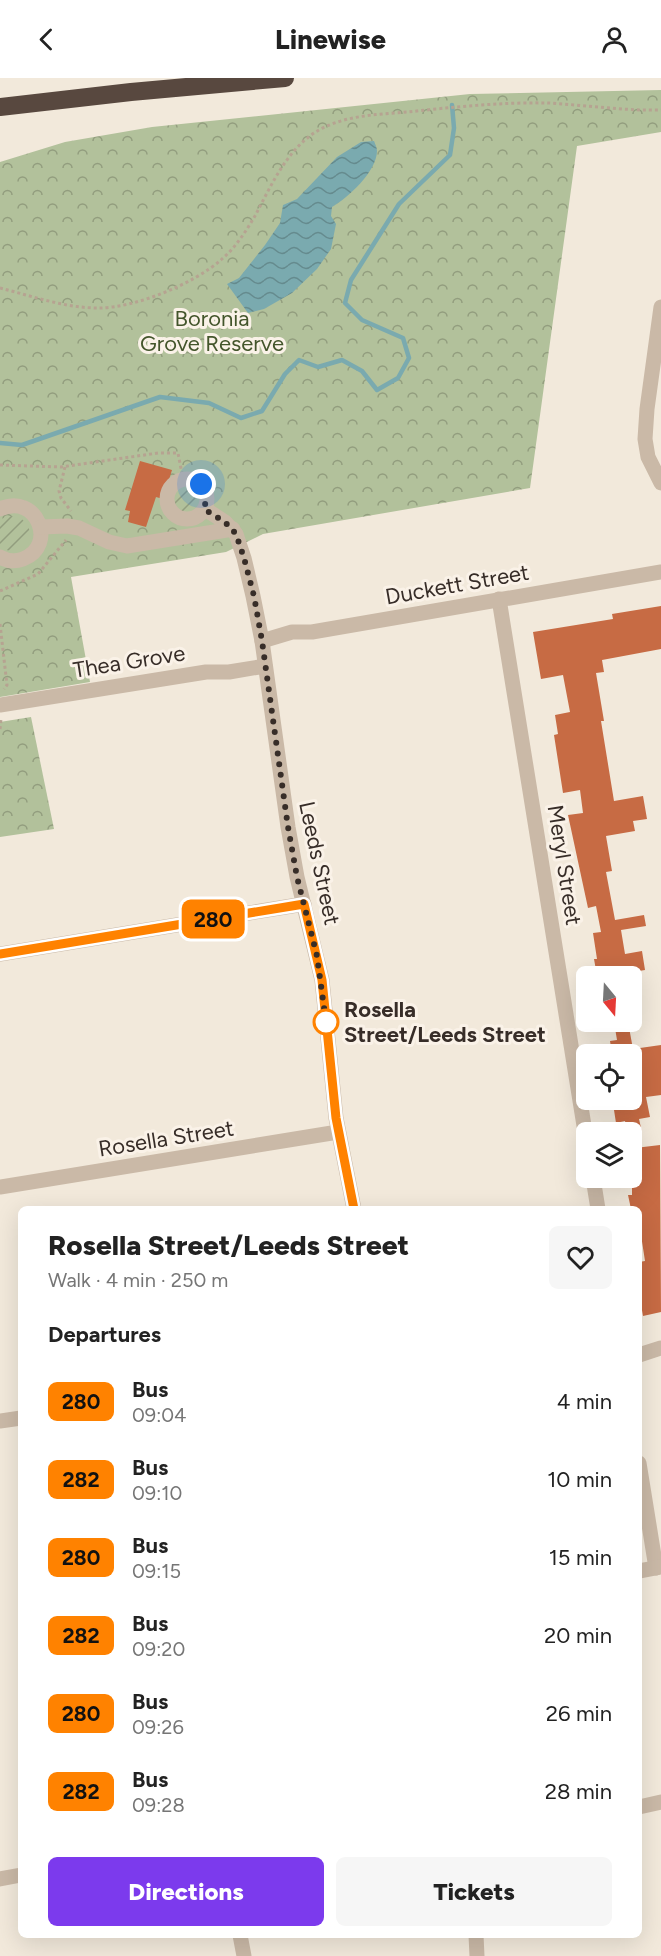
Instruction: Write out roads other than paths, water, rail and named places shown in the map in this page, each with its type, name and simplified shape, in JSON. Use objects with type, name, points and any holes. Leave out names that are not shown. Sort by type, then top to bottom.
[{"type":"highway","points":[[0,107],[285,78]]},
{"type":"street","points":[[660,481],[648,457],[645,432],[661,307]]},
{"type":"street","points":[[183,479],[195,480],[205,490],[207,503],[204,509],[194,518],[187,519],[175,515],[170,510],[166,498],[168,492],[176,482],[183,479]]},
{"type":"street","points":[[0,509],[10,505],[26,508],[33,513],[41,527],[39,544],[28,556],[13,561],[0,557]]},
{"type":"street","points":[[204,509],[232,529]]},
{"type":"street","points":[[41,527],[79,528],[109,542],[127,546],[232,529]]},
{"type":"street","name":"Leeds Street","points":[[232,529],[244,558],[262,641],[288,827],[322,980],[338,1132],[353,1206]]},
{"type":"street","name":"Duckett Street","points":[[262,641],[292,632],[312,632],[661,572]]},
{"type":"street","name":"Meryl Street","points":[[499,599],[583,1122]]},
{"type":"street","name":"Thea Grove","points":[[0,705],[206,672],[229,672],[265,666]]},
{"type":"street","points":[[0,954],[304,904]]},
{"type":"street","name":"Rosella Street","points":[[0,1187],[338,1132]]},
{"type":"street","points":[[595,1188],[598,1206]]},
{"type":"street","points":[[642,1348],[660,1348]]},
{"type":"street","points":[[642,1354],[660,1348]]},
{"type":"street","points":[[0,1421],[18,1418]]},
{"type":"street","points":[[642,1479],[659,1568],[642,1571]]},
{"type":"street","points":[[642,1806],[661,1802]]},
{"type":"street","points":[[0,1879],[18,1876]]},
{"type":"street","points":[[241,1938],[244,1956]]},
{"type":"street","points":[[476,1938],[477,1956]]},
{"type":"water","points":[[374,141],[377,151],[376,159],[367,175],[353,191],[332,207],[331,216],[336,224],[331,249],[317,269],[292,293],[264,309],[248,313],[227,284],[239,278],[265,245],[280,223],[283,205],[297,199],[337,157],[361,142]]},
{"type":"waterway","points":[[0,443],[22,445],[160,397],[209,403],[241,418],[262,411],[285,374],[299,360],[318,367],[342,360],[362,371],[377,390],[398,378],[409,358],[403,338],[362,320],[345,303],[351,280],[399,204],[450,155],[454,128],[452,105]]},
{"type":"place","name":"Rosella Street/Leeds Street","points":[[326,1022]]},
{"type":"park label","name":"Boronia Grove Reserve","points":[[212,330]]}]
